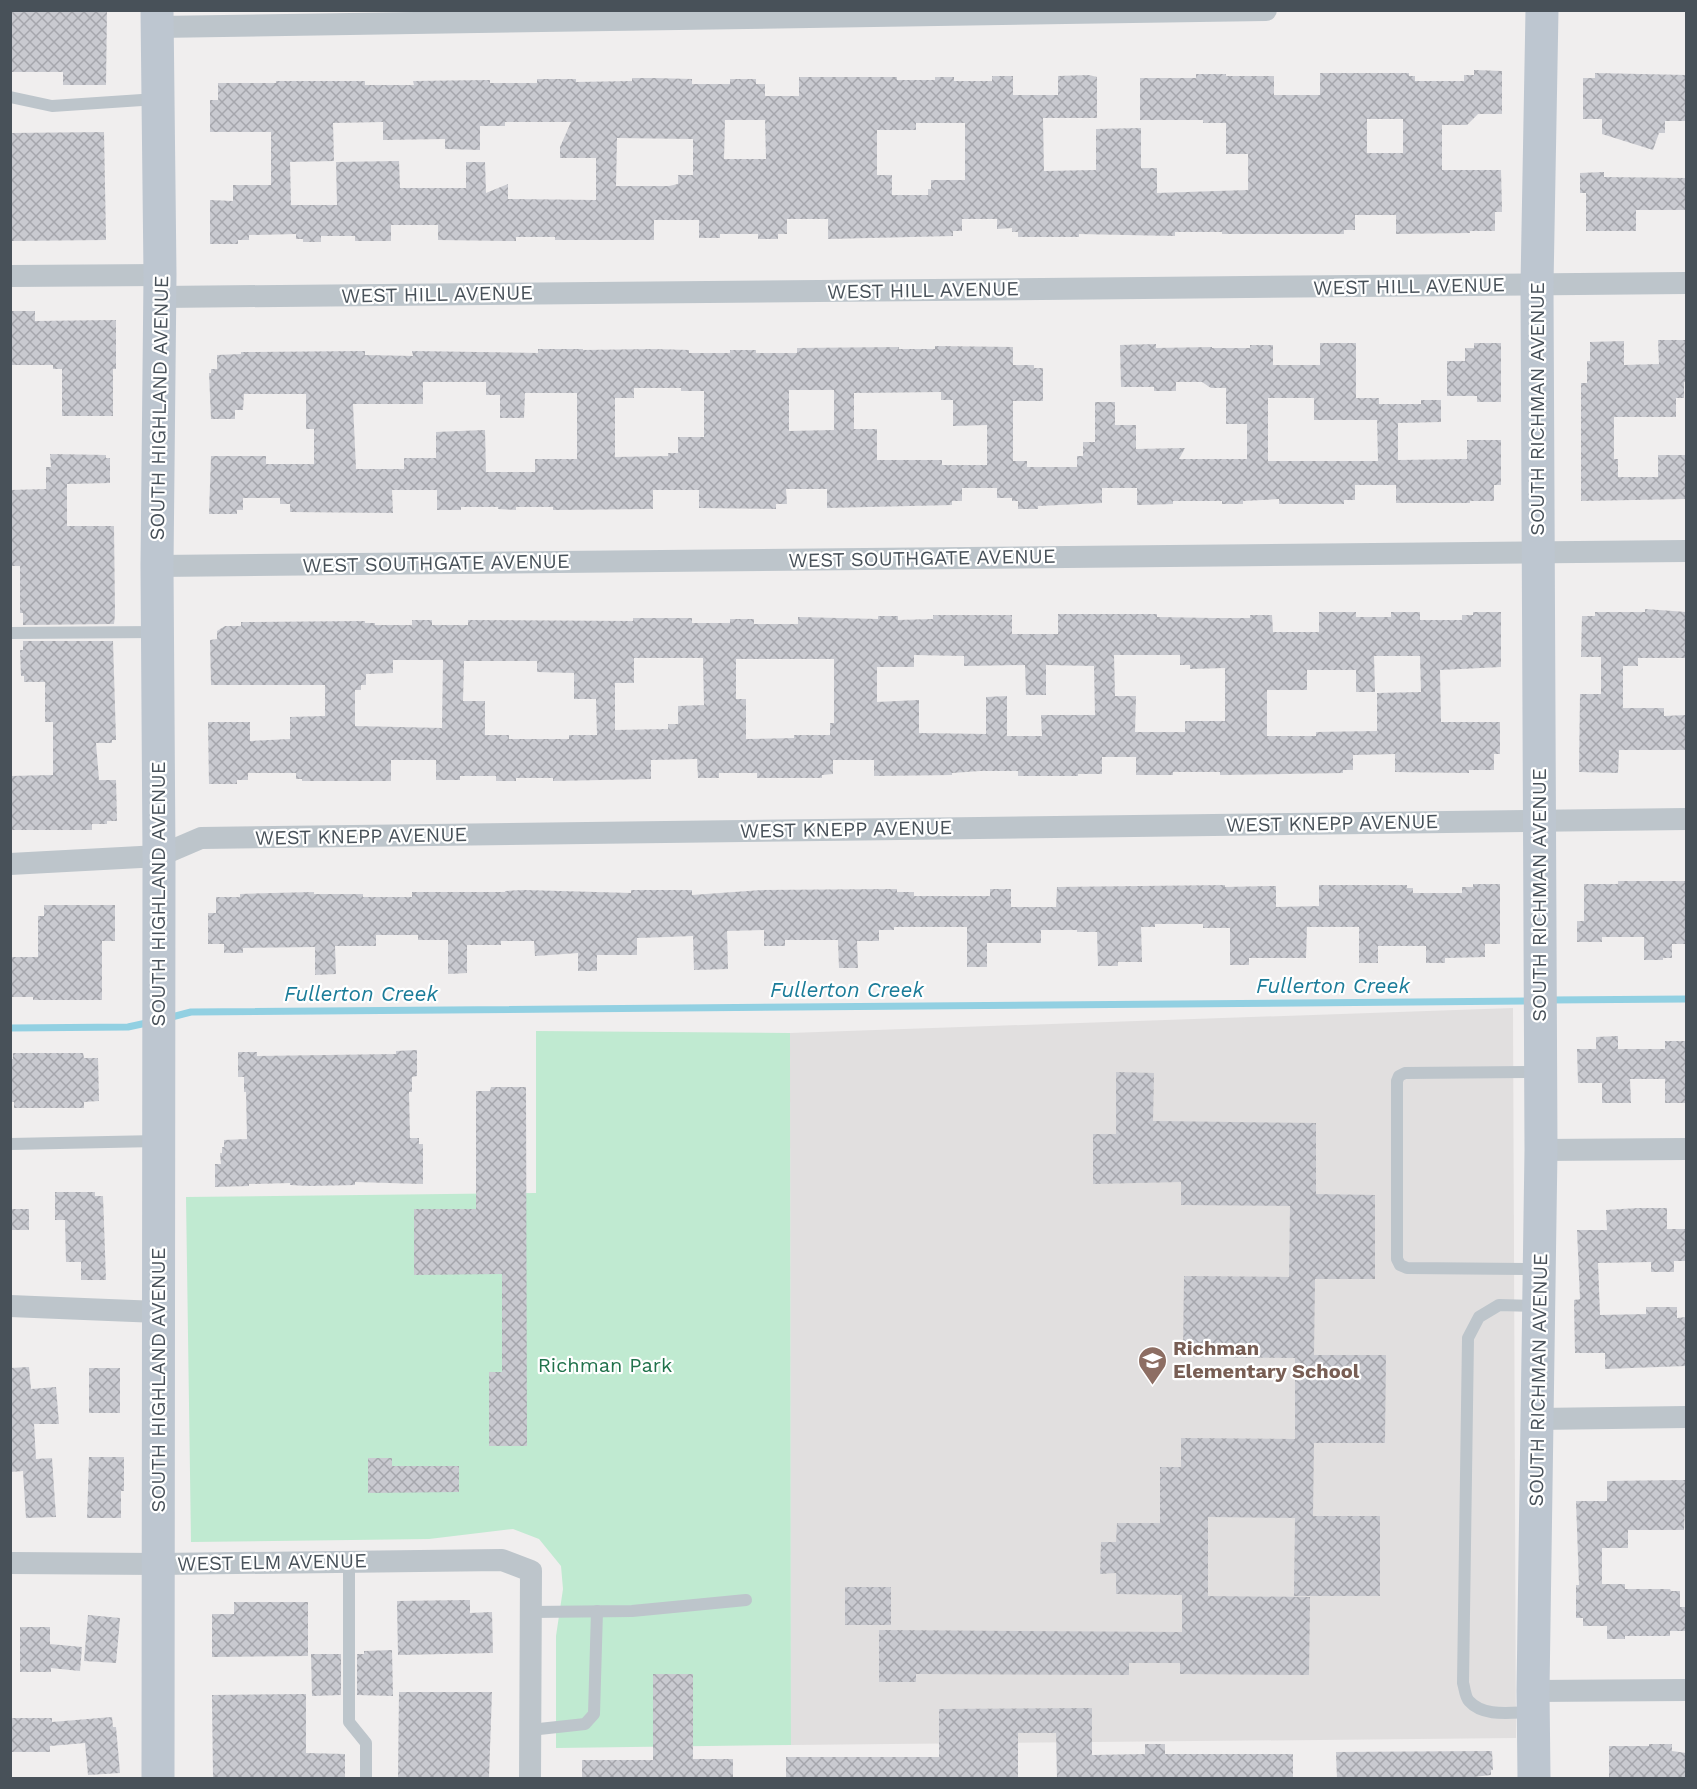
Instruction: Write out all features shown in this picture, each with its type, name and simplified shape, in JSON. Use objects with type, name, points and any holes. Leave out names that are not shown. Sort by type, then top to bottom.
[{"type":"street","points":[[157,19],[1266,10]]},
{"type":"street","name":"SOUTH RICHMAN AVENUE","points":[[1534,1779],[1533,1702],[1541,1150],[1537,285],[1542,10]]},
{"type":"street","name":"SOUTH HIGHLAND AVENUE","points":[[157,19],[160,286],[157,566],[158,1779]]},
{"type":"street","name":"WEST HILL AVENUE","points":[[10,276],[160,286],[1686,283]]},
{"type":"street","name":"WEST SOUTHGATE AVENUE","points":[[157,566],[1686,550]]},
{"type":"street","name":"WEST KNEPP AVENUE","points":[[10,864],[159,856],[201,838],[1686,819]]},
{"type":"street","points":[[1541,1150],[1686,1149]]},
{"type":"street","points":[[10,1306],[158,1312]]},
{"type":"street","points":[[1537,1419],[1686,1417]]},
{"type":"street","name":"WEST ELM AVENUE","points":[[10,1563],[158,1564],[502,1560],[531,1571],[531,1612]]},
{"type":"street","points":[[530,1779],[531,1612]]},
{"type":"street","points":[[1533,1702],[1686,1690]]},
{"type":"lane","points":[[10,97],[52,106],[157,99]]},
{"type":"lane","points":[[10,633],[158,632]]},
{"type":"lane","points":[[1539,1269],[1407,1268],[1400,1265],[1397,1259],[1397,1081],[1405,1073],[1540,1072]]},
{"type":"lane","points":[[10,1144],[158,1141]]},
{"type":"lane","points":[[1533,1702],[1492,1712],[1479,1709],[1468,1700],[1463,1683],[1467,1370],[1468,1338],[1479,1317],[1499,1305],[1539,1306]]},
{"type":"lane","points":[[349,1561],[348,1722],[366,1743],[366,1779]]},
{"type":"lane","points":[[531,1612],[632,1611],[746,1600]]},
{"type":"lane","points":[[530,1730],[585,1724],[594,1714],[597,1611]]},
{"type":"shaded area","name":"Richman Elementary School","points":[[1513,1008],[1516,1738],[791,1745],[790,1033]]},
{"type":"green space","name":"Richman Park","points":[[536,1031],[790,1033],[791,1745],[556,1748],[556,1636],[563,1589],[561,1566],[539,1539],[513,1529],[429,1539],[191,1542],[186,1197],[536,1193]]},
{"type":"building","points":[[10,10],[107,10],[106,85],[63,85],[63,72],[10,72]]},
{"type":"building","points":[[1474,70],[1502,71],[1502,114],[1478,114],[1467,125],[1442,125],[1442,170],[1501,170],[1502,212],[1495,212],[1495,231],[1396,234],[1396,215],[1355,215],[1355,230],[1344,230],[1344,234],[1175,232],[1175,236],[1079,234],[1079,237],[1018,237],[1018,232],[1012,232],[1012,228],[997,229],[997,219],[962,219],[962,231],[953,231],[953,236],[828,239],[828,219],[787,219],[787,234],[778,234],[778,239],[758,239],[758,234],[720,234],[720,238],[699,238],[699,220],[654,220],[654,240],[555,240],[555,237],[516,237],[516,241],[438,240],[438,225],[391,225],[391,241],[355,241],[355,236],[321,236],[321,242],[303,242],[303,239],[296,239],[296,234],[249,235],[249,240],[238,240],[238,244],[210,244],[210,200],[233,201],[233,185],[271,185],[271,132],[210,132],[210,100],[218,100],[218,83],[365,81],[365,85],[414,85],[413,81],[490,80],[490,83],[537,83],[537,79],[576,79],[576,82],[632,81],[632,78],[655,78],[692,79],[692,84],[730,84],[730,79],[756,79],[756,84],[765,84],[765,96],[799,96],[799,77],[897,77],[897,80],[935,80],[935,77],[954,77],[954,81],[992,81],[992,76],[1013,76],[1013,95],[1058,95],[1058,76],[1089,75],[1097,77],[1097,118],[1043,118],[1044,171],[1096,170],[1096,129],[1141,128],[1141,168],[1157,168],[1157,193],[1248,190],[1248,154],[1226,154],[1226,123],[1203,123],[1203,120],[1140,120],[1140,78],[1196,78],[1196,74],[1274,76],[1274,95],[1320,95],[1320,73],[1409,73],[1409,76],[1415,76],[1415,81],[1464,81],[1464,75],[1474,75]],"holes":[[[1367,119],[1403,119],[1403,153],[1367,153]],[[725,120],[765,120],[766,159],[724,159]],[[383,122],[383,140],[445,139],[445,149],[480,150],[480,126],[505,126],[505,122],[571,122],[560,147],[560,158],[596,158],[596,200],[508,199],[508,184],[486,193],[485,162],[466,162],[466,188],[400,188],[399,161],[336,162],[337,205],[291,205],[290,162],[334,161],[333,123]],[[916,123],[965,123],[965,180],[931,180],[928,195],[892,195],[892,175],[877,175],[877,130],[916,130]],[[617,138],[693,139],[693,175],[678,175],[678,184],[616,186]]]},
{"type":"building","points":[[1595,73],[1686,75],[1686,121],[1665,121],[1665,133],[1659,133],[1653,150],[1602,134],[1602,119],[1583,119],[1583,78],[1595,78]]},
{"type":"building","points":[[104,132],[106,240],[10,241],[10,133]]},
{"type":"building","points":[[1604,172],[1604,177],[1686,178],[1686,210],[1636,210],[1636,231],[1586,231],[1586,193],[1580,193],[1580,173]]},
{"type":"building","points":[[10,311],[35,311],[35,321],[116,320],[113,416],[62,416],[62,369],[53,369],[53,365],[10,365]]},
{"type":"building","points":[[1658,340],[1686,340],[1684,398],[1676,398],[1676,417],[1614,417],[1614,459],[1618,459],[1618,477],[1658,477],[1658,455],[1686,455],[1686,499],[1581,501],[1581,383],[1587,383],[1590,342],[1624,341],[1624,365],[1659,364]]},
{"type":"building","points":[[1320,343],[1356,343],[1356,398],[1379,398],[1379,404],[1421,404],[1421,400],[1441,400],[1441,422],[1398,423],[1398,460],[1467,459],[1467,440],[1501,440],[1501,485],[1494,485],[1494,501],[1396,503],[1396,485],[1355,485],[1355,500],[1344,500],[1344,504],[1279,504],[1279,499],[1243,501],[1243,504],[1222,504],[1222,501],[1173,501],[1173,504],[1137,505],[1137,488],[1102,488],[1102,503],[1018,509],[1018,501],[1012,501],[1012,498],[997,498],[997,488],[962,488],[962,501],[952,501],[952,505],[827,508],[827,489],[786,489],[787,504],[776,504],[776,509],[699,508],[699,490],[653,490],[653,509],[553,510],[553,507],[516,507],[516,510],[498,509],[498,507],[461,507],[461,510],[437,510],[437,490],[392,490],[393,513],[290,512],[290,504],[280,504],[280,498],[243,498],[243,510],[237,510],[237,514],[209,514],[211,456],[266,456],[266,464],[314,464],[314,429],[306,429],[306,394],[244,394],[243,410],[235,410],[235,419],[211,419],[209,373],[211,369],[217,369],[217,355],[241,354],[241,352],[365,351],[365,355],[413,356],[412,351],[538,353],[538,349],[654,349],[689,350],[689,353],[730,353],[730,350],[756,350],[756,353],[797,353],[797,348],[1013,347],[1013,365],[1034,365],[1034,368],[1043,368],[1043,401],[1013,401],[1013,461],[1027,461],[1027,467],[1077,467],[1077,456],[1083,456],[1083,442],[1095,442],[1095,402],[1115,402],[1115,425],[1136,425],[1136,449],[1185,448],[1179,459],[1247,459],[1247,424],[1226,424],[1226,388],[1211,388],[1202,382],[1176,382],[1176,391],[1154,391],[1154,387],[1121,387],[1120,345],[1156,344],[1156,348],[1250,348],[1250,345],[1273,345],[1273,365],[1320,365]],"holes":[[[423,382],[486,382],[486,395],[500,395],[500,418],[524,418],[525,393],[577,393],[577,459],[535,459],[535,472],[486,472],[485,430],[436,432],[436,458],[404,458],[404,469],[356,469],[353,404],[423,404]],[[634,388],[681,388],[681,391],[704,391],[704,437],[678,437],[678,453],[668,453],[668,456],[615,457],[615,398],[634,398]],[[789,390],[834,390],[834,430],[789,431]],[[941,392],[941,400],[953,400],[953,426],[987,425],[987,465],[942,465],[942,460],[877,460],[877,429],[854,429],[854,393]],[[1268,398],[1314,398],[1314,420],[1377,420],[1378,461],[1268,461]]]},
{"type":"building","points":[[1474,343],[1501,343],[1501,402],[1477,402],[1477,396],[1447,396],[1447,361],[1465,361],[1465,348],[1474,348]]},
{"type":"building","points":[[50,454],[106,455],[106,458],[110,458],[110,483],[67,484],[67,526],[114,526],[114,624],[23,625],[23,613],[20,613],[20,566],[10,566],[10,490],[46,489],[46,467],[51,467]]},
{"type":"building","points":[[1645,609],[1686,612],[1686,658],[1638,658],[1638,666],[1623,666],[1623,708],[1664,708],[1664,716],[1686,715],[1686,750],[1619,750],[1618,773],[1579,772],[1580,694],[1601,694],[1601,657],[1581,657],[1582,616],[1595,616],[1595,612],[1645,612]]},
{"type":"building","points":[[1319,612],[1356,612],[1356,617],[1391,617],[1391,612],[1420,612],[1420,620],[1462,620],[1462,615],[1473,615],[1473,612],[1501,612],[1501,667],[1440,670],[1441,722],[1500,722],[1500,754],[1494,754],[1494,770],[1469,770],[1469,773],[1395,772],[1395,754],[1353,755],[1353,770],[1343,770],[1343,773],[1220,775],[1220,772],[1173,772],[1173,775],[1136,775],[1136,757],[1102,757],[1102,774],[1078,774],[1078,776],[1018,776],[1018,771],[980,771],[952,773],[952,775],[874,776],[874,760],[833,760],[833,774],[822,775],[822,778],[757,778],[757,773],[719,773],[719,778],[698,778],[697,759],[651,760],[651,779],[553,781],[553,778],[516,778],[516,781],[496,781],[496,776],[460,776],[460,780],[436,780],[436,760],[391,760],[391,781],[302,781],[302,779],[296,779],[296,773],[248,773],[248,780],[237,780],[237,784],[209,784],[208,722],[250,722],[250,741],[290,739],[290,717],[325,716],[325,685],[211,685],[210,640],[217,639],[217,631],[225,626],[241,626],[241,622],[365,621],[365,623],[375,623],[375,625],[412,625],[412,620],[432,620],[432,625],[468,625],[468,620],[633,621],[633,618],[692,618],[692,623],[730,623],[730,619],[754,619],[754,624],[798,624],[798,617],[878,619],[878,616],[898,616],[898,620],[933,619],[933,615],[1012,615],[1012,634],[1058,634],[1058,614],[1157,614],[1157,617],[1213,618],[1250,618],[1250,615],[1272,615],[1273,632],[1319,632]],"holes":[[[914,655],[964,656],[964,666],[1025,665],[1026,695],[1046,695],[1046,665],[1094,666],[1095,715],[1041,715],[1042,736],[1007,736],[1007,696],[986,697],[986,734],[919,733],[919,700],[877,702],[877,667],[914,667]],[[1114,655],[1180,655],[1180,665],[1190,665],[1190,669],[1225,668],[1225,721],[1185,721],[1185,732],[1135,732],[1136,696],[1115,696]],[[1374,656],[1420,656],[1421,692],[1377,693],[1377,731],[1316,732],[1316,736],[1267,736],[1267,690],[1307,690],[1307,670],[1356,670],[1356,692],[1375,692]],[[634,658],[703,658],[704,705],[678,706],[678,724],[668,724],[668,729],[615,730],[615,683],[634,683]],[[736,659],[834,659],[834,723],[830,723],[830,735],[746,739],[746,699],[736,699]],[[393,660],[443,660],[442,728],[355,726],[355,690],[361,690],[361,685],[366,685],[366,674],[393,673]],[[464,661],[537,661],[537,672],[574,673],[574,699],[596,699],[597,735],[569,735],[569,739],[509,739],[509,735],[485,735],[485,701],[463,701]]]},
{"type":"building","points":[[23,641],[113,641],[116,740],[112,740],[112,743],[96,743],[99,780],[116,780],[117,821],[92,824],[92,830],[10,830],[10,776],[53,775],[53,722],[45,722],[45,682],[24,682],[24,676],[21,676],[20,650],[23,650]]},
{"type":"building","points":[[1618,881],[1686,881],[1686,944],[1672,944],[1672,958],[1644,960],[1644,937],[1602,937],[1602,942],[1577,942],[1577,921],[1584,921],[1584,884],[1618,884]]},
{"type":"building","points":[[1473,884],[1500,884],[1500,944],[1485,944],[1485,957],[1445,958],[1445,963],[1426,963],[1426,946],[1378,946],[1378,963],[1359,963],[1359,927],[1307,927],[1306,958],[1249,958],[1249,965],[1230,965],[1230,928],[1203,928],[1203,924],[1155,924],[1155,927],[1141,927],[1142,962],[1118,962],[1118,966],[1098,966],[1097,932],[1041,930],[1041,943],[987,943],[987,967],[967,967],[967,927],[894,927],[894,930],[879,930],[879,941],[857,941],[858,968],[839,968],[838,940],[785,940],[785,946],[764,946],[764,930],[727,931],[728,969],[694,970],[693,936],[637,938],[637,955],[597,955],[597,971],[578,971],[578,953],[535,956],[534,941],[501,941],[501,945],[467,945],[467,973],[448,974],[448,940],[418,940],[418,935],[376,935],[376,946],[335,946],[336,974],[315,975],[315,947],[243,948],[243,953],[224,953],[224,944],[208,944],[208,913],[216,913],[216,897],[240,897],[240,894],[314,892],[314,894],[363,894],[363,897],[412,897],[412,892],[524,890],[631,893],[631,890],[692,890],[692,895],[762,890],[897,889],[897,892],[914,892],[914,896],[990,896],[990,889],[1011,889],[1011,907],[1056,907],[1057,887],[1225,885],[1225,887],[1276,886],[1276,907],[1319,906],[1319,885],[1407,885],[1407,888],[1413,888],[1413,893],[1462,893],[1462,887],[1473,887]]},
{"type":"building","points":[[44,905],[115,905],[115,941],[102,941],[102,1000],[33,1000],[33,997],[10,997],[10,957],[38,957],[38,916],[44,916]]},
{"type":"building","points":[[1618,1036],[1618,1049],[1665,1049],[1665,1041],[1686,1041],[1686,1103],[1665,1103],[1665,1079],[1630,1079],[1631,1103],[1602,1103],[1602,1083],[1578,1083],[1577,1049],[1596,1049],[1596,1037]]},
{"type":"building","points":[[417,1050],[417,1076],[412,1077],[412,1092],[409,1092],[410,1138],[419,1138],[419,1144],[423,1144],[423,1184],[355,1182],[355,1185],[309,1186],[290,1185],[290,1183],[215,1187],[215,1164],[221,1164],[220,1153],[224,1147],[224,1140],[247,1139],[246,1092],[244,1092],[244,1077],[238,1077],[238,1052],[257,1052],[257,1056],[396,1054],[396,1051]]},
{"type":"building","points":[[13,1053],[83,1053],[84,1058],[98,1058],[99,1101],[84,1102],[84,1108],[14,1108],[14,1102],[10,1102],[10,1059],[13,1059]]},
{"type":"building","points":[[1116,1072],[1154,1073],[1153,1121],[1316,1123],[1316,1194],[1375,1195],[1375,1279],[1315,1279],[1314,1355],[1386,1355],[1385,1443],[1314,1443],[1313,1516],[1380,1516],[1380,1596],[1294,1596],[1295,1518],[1208,1517],[1208,1596],[1310,1597],[1309,1675],[1180,1674],[1180,1663],[1129,1663],[1129,1675],[916,1674],[916,1682],[879,1682],[879,1630],[1182,1632],[1182,1595],[1116,1594],[1116,1573],[1100,1574],[1101,1542],[1116,1542],[1117,1523],[1160,1523],[1160,1467],[1181,1467],[1181,1438],[1295,1439],[1295,1358],[1183,1357],[1184,1276],[1289,1277],[1290,1206],[1181,1205],[1181,1182],[1093,1184],[1093,1134],[1116,1134]]},
{"type":"building","points":[[491,1087],[526,1087],[527,1446],[489,1446],[489,1372],[502,1372],[502,1274],[414,1275],[414,1209],[476,1209],[476,1091],[490,1091]]},
{"type":"building","points":[[55,1192],[95,1192],[95,1196],[103,1196],[106,1280],[81,1280],[81,1262],[66,1262],[65,1220],[55,1220]]},
{"type":"building","points":[[1667,1208],[1667,1229],[1686,1229],[1686,1261],[1674,1261],[1674,1272],[1651,1272],[1651,1262],[1598,1263],[1600,1315],[1646,1314],[1646,1307],[1677,1307],[1677,1318],[1686,1317],[1686,1366],[1605,1369],[1605,1353],[1575,1353],[1574,1300],[1580,1299],[1577,1230],[1607,1230],[1606,1210]]},
{"type":"building","points":[[10,1209],[29,1209],[29,1230],[10,1230]]},
{"type":"building","points":[[29,1367],[31,1389],[56,1387],[59,1424],[34,1424],[36,1459],[52,1458],[56,1517],[26,1518],[23,1471],[10,1472],[10,1368]]},
{"type":"building","points":[[89,1368],[120,1368],[120,1413],[89,1413]]},
{"type":"building","points":[[89,1457],[124,1457],[121,1518],[87,1518]]},
{"type":"building","points":[[368,1458],[392,1458],[392,1466],[459,1466],[459,1492],[368,1493]]},
{"type":"building","points":[[1686,1480],[1684,1530],[1628,1530],[1628,1548],[1602,1548],[1602,1584],[1625,1584],[1625,1589],[1680,1591],[1680,1607],[1686,1607],[1686,1631],[1670,1631],[1670,1636],[1625,1636],[1625,1639],[1607,1639],[1607,1626],[1583,1626],[1583,1618],[1576,1618],[1576,1585],[1579,1585],[1576,1501],[1607,1501],[1607,1481]]},
{"type":"building","points":[[845,1587],[891,1587],[891,1625],[845,1625]]},
{"type":"building","points":[[470,1600],[470,1613],[492,1612],[493,1653],[398,1655],[397,1601]]},
{"type":"building","points":[[234,1602],[308,1602],[308,1656],[212,1657],[212,1614],[234,1614]]},
{"type":"building","points":[[88,1615],[120,1618],[116,1663],[84,1661]]},
{"type":"building","points":[[20,1627],[50,1627],[50,1644],[82,1647],[80,1671],[51,1668],[51,1672],[20,1672]]},
{"type":"building","points":[[392,1650],[393,1696],[357,1695],[357,1654],[364,1654],[364,1651]]},
{"type":"building","points":[[311,1654],[341,1654],[341,1695],[312,1696]]},
{"type":"building","points":[[653,1674],[693,1674],[693,1759],[733,1759],[733,1779],[582,1779],[582,1760],[653,1760]]},
{"type":"building","points":[[399,1692],[492,1692],[489,1777],[484,1777],[484,1779],[398,1779]]},
{"type":"building","points":[[306,1694],[306,1753],[345,1754],[345,1779],[213,1779],[212,1695]]},
{"type":"building","points":[[1092,1708],[1092,1755],[1145,1754],[1145,1744],[1165,1744],[1165,1754],[1293,1754],[1293,1779],[1057,1779],[1056,1733],[1018,1733],[1018,1779],[786,1779],[786,1757],[939,1757],[939,1709]]},
{"type":"building","points":[[112,1717],[113,1727],[116,1727],[120,1773],[88,1775],[85,1743],[50,1746],[50,1752],[10,1752],[10,1718],[52,1718],[52,1722]]},
{"type":"building","points":[[1649,1744],[1672,1744],[1672,1751],[1686,1753],[1686,1779],[1609,1779],[1609,1746],[1649,1746]]},
{"type":"building","points":[[1492,1751],[1491,1775],[1456,1779],[1337,1779],[1336,1752]]},
{"type":"waterway","name":"Fullerton Creek","points":[[1550,1000],[1686,999]]},
{"type":"waterway","name":"Fullerton Creek","points":[[168,1018],[191,1012],[1533,1001]]},
{"type":"waterway","name":"Fullerton Creek","points":[[10,1028],[128,1027],[151,1022]]},
{"type":"place","name":"Richman Elementary School","points":[[1152,1386]]}]
